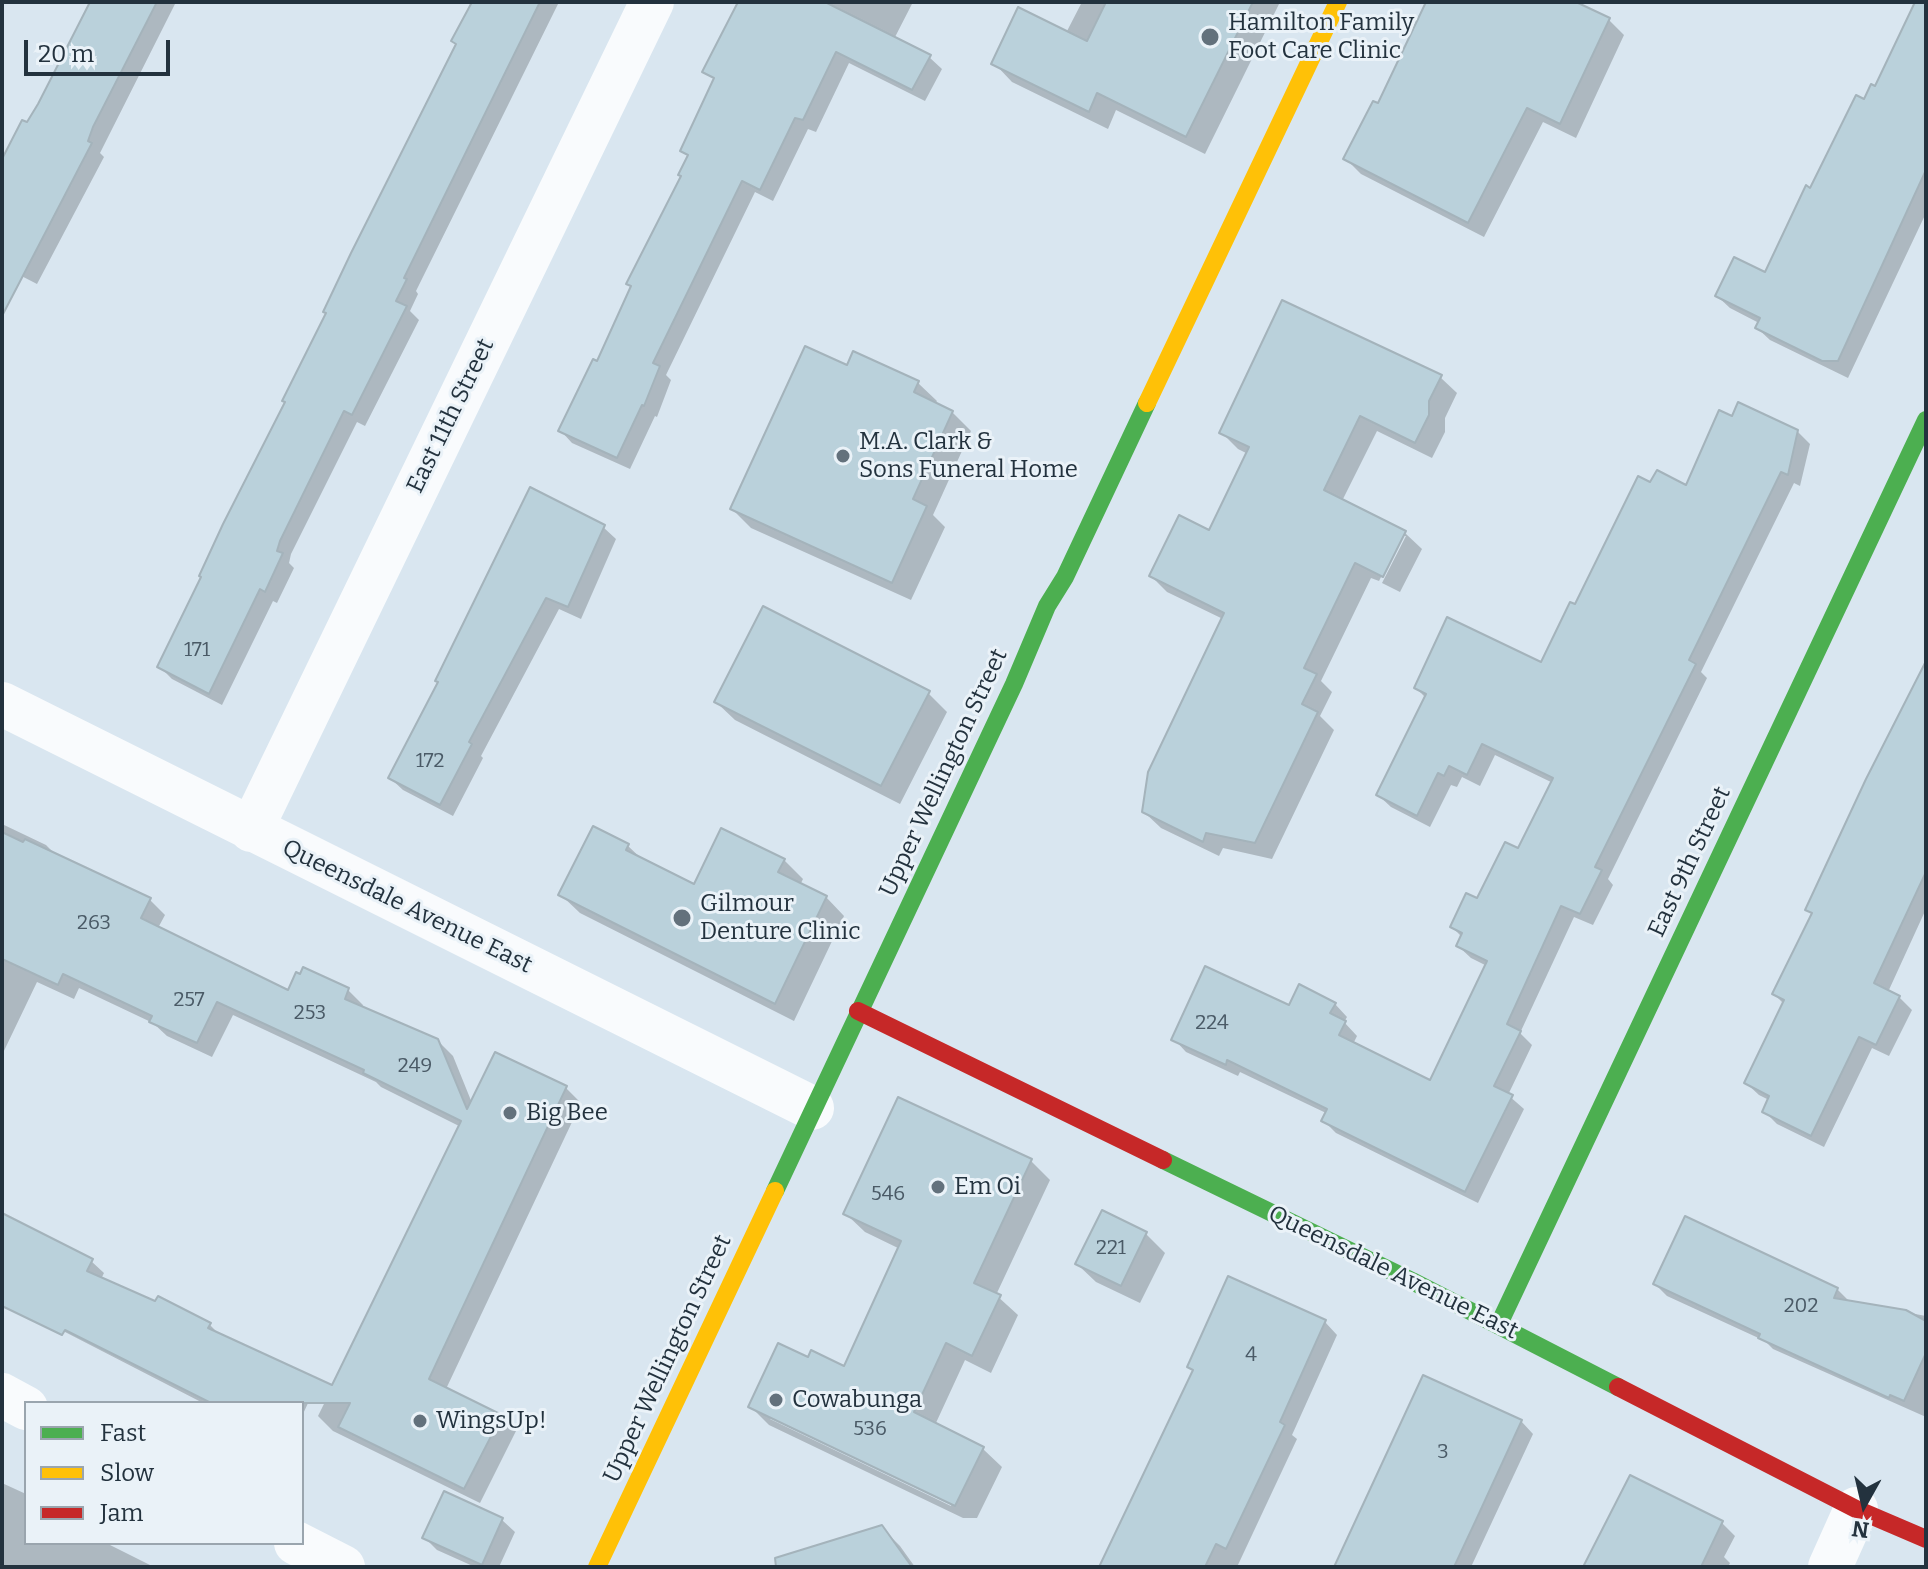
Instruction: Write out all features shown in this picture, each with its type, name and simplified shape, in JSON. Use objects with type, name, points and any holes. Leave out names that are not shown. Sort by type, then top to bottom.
[{"type":"street","name":"East 11th Street","points":[[251,830],[652,2]]},
{"type":"street","name":"Upper Wellington Street","points":[[597,1567],[1014,684],[1047,606],[1065,577],[1338,2]]},
{"type":"street","name":"East 9th Street","points":[[1499,1324],[1926,420]]},
{"type":"street","name":"Queensdale Avenue East","points":[[2,704],[812,1108]]},
{"type":"street","name":"Queensdale Avenue East","points":[[858,1011],[1499,1324],[1856,1509],[1926,1539]]},
{"type":"street","points":[[2,1395],[24,1407]]},
{"type":"street","points":[[1830,1567],[1856,1509]]},
{"type":"street","points":[[300,1545],[343,1567]]},
{"type":"building","points":[[90,2],[157,2],[93,127],[88,141],[92,143],[2,316],[2,159],[22,120],[27,122],[38,104]]},
{"type":"building","points":[[472,2],[540,2],[404,278],[407,279],[396,301],[407,306],[352,415],[344,411],[280,541],[277,551],[283,553],[265,592],[260,589],[209,694],[157,667],[223,524],[285,402],[282,401],[326,313],[323,312],[351,253],[456,44],[451,41]]},
{"type":"building","points":[[738,2],[825,2],[931,55],[912,90],[836,52],[803,120],[795,118],[760,190],[742,181],[653,363],[660,366],[644,406],[617,458],[558,431],[593,359],[597,361],[631,286],[626,284],[681,176],[678,175],[688,155],[680,151],[714,78],[702,72]]},
{"type":"building","points":[[1106,2],[1253,2],[1186,137],[1097,93],[1089,112],[991,64],[1018,7],[1087,41]]},
{"type":"building","points":[[1426,2],[1576,2],[1610,18],[1560,124],[1527,108],[1468,223],[1343,159],[1373,101],[1378,103]]},
{"type":"building","points":[[1915,2],[1926,2],[1926,170],[1838,361],[1822,361],[1755,328],[1760,318],[1715,296],[1734,257],[1765,272],[1806,185],[1810,188],[1856,95],[1864,99],[1871,84],[1875,86]]},
{"type":"building","points":[[1282,300],[1442,375],[1429,401],[1429,415],[1415,443],[1360,416],[1324,490],[1406,531],[1383,577],[1355,563],[1304,668],[1317,674],[1302,704],[1318,712],[1255,843],[1206,833],[1203,842],[1142,812],[1148,772],[1224,613],[1149,576],[1179,515],[1209,530],[1249,447],[1219,433]]},
{"type":"building","name":"M.A. Clark & Sons Funeral Home","points":[[805,346],[847,365],[853,351],[919,381],[914,392],[953,411],[913,499],[927,506],[892,583],[730,509]]},
{"type":"building","points":[[1738,402],[1798,430],[1788,475],[1781,472],[1689,660],[1696,664],[1595,867],[1602,870],[1580,914],[1561,906],[1507,1024],[1521,1031],[1494,1086],[1513,1095],[1465,1192],[1321,1121],[1327,1109],[1227,1060],[1226,1065],[1171,1040],[1205,966],[1289,1005],[1299,984],[1336,1003],[1330,1013],[1346,1021],[1339,1035],[1430,1080],[1487,961],[1456,946],[1462,933],[1450,927],[1466,893],[1477,898],[1505,842],[1518,848],[1553,778],[1482,744],[1467,775],[1449,766],[1444,776],[1438,773],[1417,816],[1376,795],[1426,694],[1414,688],[1447,617],[1541,662],[1570,602],[1575,604],[1638,476],[1650,482],[1657,470],[1686,485],[1719,410],[1732,416]]},
{"type":"building","points":[[530,487],[605,525],[568,607],[546,598],[469,742],[472,744],[440,805],[388,778],[438,682],[435,681]]},
{"type":"building","points":[[763,606],[930,691],[881,786],[714,702]]},
{"type":"building","points":[[1926,661],[1926,872],[1874,983],[1900,996],[1876,1045],[1859,1037],[1811,1136],[1762,1112],[1769,1096],[1744,1083],[1784,1000],[1772,994],[1812,913],[1805,910]]},
{"type":"building","name":"Gilmour Denture Clinic","points":[[593,826],[629,844],[626,850],[694,884],[721,828],[785,859],[778,872],[827,896],[775,1004],[558,895]]},
{"type":"building","points":[[2,832],[23,842],[25,839],[151,898],[141,918],[288,990],[296,972],[300,974],[303,967],[349,988],[345,999],[438,1039],[467,1109],[495,1052],[567,1086],[429,1379],[502,1415],[464,1489],[338,1427],[350,1403],[207,1401],[65,1330],[62,1335],[2,1306],[2,1213],[93,1259],[87,1271],[155,1301],[158,1296],[211,1323],[208,1328],[332,1385],[461,1121],[363,1073],[364,1070],[217,1002],[197,1043],[149,1022],[152,1016],[63,974],[58,985],[2,959]]},
{"type":"building","points":[[898,1097],[1032,1159],[974,1283],[1001,1295],[972,1356],[946,1343],[914,1412],[984,1447],[955,1506],[748,1407],[778,1343],[808,1357],[811,1350],[844,1366],[901,1241],[843,1214]]},
{"type":"building","points":[[1102,1210],[1147,1232],[1121,1286],[1075,1264]]},
{"type":"building","points":[[1685,1216],[1838,1288],[1834,1298],[1906,1310],[1926,1321],[1926,1353],[1904,1401],[1890,1395],[1889,1398],[1758,1338],[1760,1334],[1653,1284]]},
{"type":"building","points":[[1228,1276],[1326,1320],[1280,1422],[1285,1425],[1226,1549],[1216,1544],[1205,1567],[1099,1567],[1193,1370],[1187,1367]]},
{"type":"building","points":[[1423,1375],[1522,1420],[1476,1520],[1454,1567],[1334,1567]]},
{"type":"building","points":[[1630,1475],[1723,1521],[1701,1567],[1583,1567]]},
{"type":"building","points":[[444,1491],[503,1518],[482,1565],[422,1538]]},
{"type":"building","points":[[882,1525],[912,1567],[776,1567],[775,1558]]},
{"type":"traffic: fast","points":[[775,1191],[1014,684],[1047,606],[1065,577],[1147,403]]},
{"type":"traffic: fast","points":[[1499,1324],[1926,420]]},
{"type":"traffic: fast","points":[[1163,1160],[1412,1281],[1618,1387]]},
{"type":"traffic: slow","points":[[1147,403],[1338,2]]},
{"type":"traffic: slow","points":[[597,1567],[775,1191]]},
{"type":"traffic: jam","points":[[858,1011],[1163,1160]]},
{"type":"traffic: jam","points":[[1618,1387],[1856,1509],[1926,1539]]},
{"type":"place","name":"Hamilton Family Foot Care Clinic","points":[[1210,37]]},
{"type":"place","name":"M.A. Clark & Sons Funeral Home","points":[[843,456]]},
{"type":"place","name":"Gilmour Denture Clinic","points":[[682,918]]},
{"type":"place","name":"Big Bee","points":[[510,1113]]},
{"type":"place","name":"Em Oi","points":[[938,1187]]},
{"type":"place","name":"Cowabunga","points":[[776,1400]]},
{"type":"place","name":"WingsUp!","points":[[420,1421]]}]
